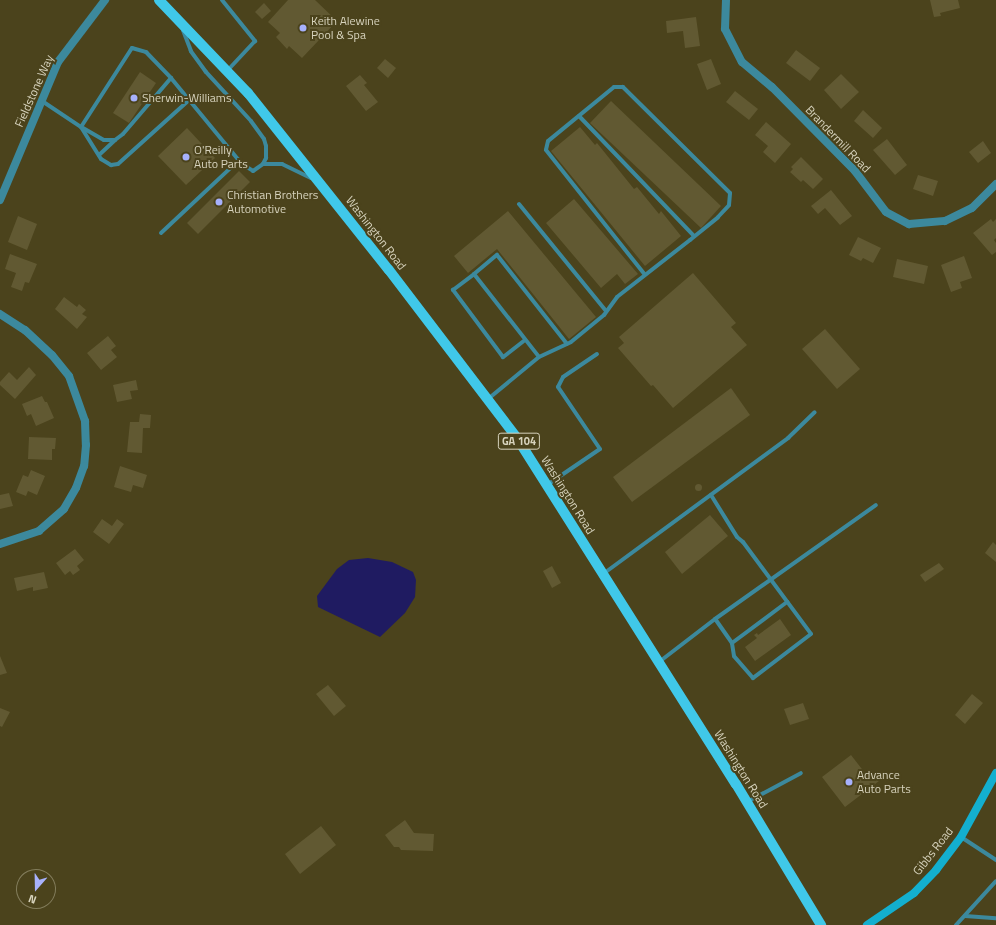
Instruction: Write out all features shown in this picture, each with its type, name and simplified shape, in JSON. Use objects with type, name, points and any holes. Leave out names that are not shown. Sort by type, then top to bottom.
[{"type":"main road","name":"Washington Road","points":[[159,0],[248,93],[389,270],[517,438],[747,802],[821,925]]},
{"type":"street","name":"Fieldstone Way","points":[[0,200],[58,62],[105,0]]},
{"type":"street","name":"Brandermill Road","points":[[726,0],[725,29],[742,62],[772,87],[855,171],[886,212],[909,224],[945,221],[972,208],[996,184]]},
{"type":"street","points":[[0,314],[25,330],[52,355],[69,376],[85,421],[86,445],[84,466],[76,488],[64,509],[39,531],[0,544]]},
{"type":"street","name":"Gibbs Road","points":[[867,925],[914,893],[936,870],[961,837],[996,773]]},
{"type":"lane","points":[[222,0],[255,41],[227,71]]},
{"type":"lane","points":[[81,127],[132,48],[146,52],[171,78],[239,160],[254,171],[263,164],[266,158],[266,146],[264,139],[251,122],[206,72],[191,51],[181,23]]},
{"type":"lane","points":[[99,155],[123,134],[171,78]]},
{"type":"lane","points":[[488,399],[539,357],[567,344],[606,312],[616,297],[645,275],[694,236],[729,205],[730,193],[624,87],[614,87],[548,141],[546,150],[645,275]]},
{"type":"lane","points":[[81,127],[105,163],[112,165],[118,164],[188,100]]},
{"type":"lane","points":[[41,101],[104,140],[115,140]]},
{"type":"lane","points":[[579,116],[694,236]]},
{"type":"lane","points":[[161,233],[239,160]]},
{"type":"lane","points":[[263,164],[282,164],[318,181]]},
{"type":"lane","points":[[519,204],[606,312]]},
{"type":"lane","points":[[525,340],[503,357],[453,290],[498,255],[567,344]]},
{"type":"lane","points":[[474,274],[539,357]]},
{"type":"lane","points":[[547,485],[600,450],[558,387],[563,377],[597,354]]},
{"type":"lane","points":[[603,574],[788,438],[815,412]]},
{"type":"lane","points":[[711,495],[737,537],[743,542],[811,634],[753,678],[734,656],[732,643],[715,619]]},
{"type":"lane","points":[[659,662],[770,579],[876,505]]},
{"type":"lane","points":[[732,643],[787,602]]},
{"type":"lane","points":[[747,802],[801,773]]},
{"type":"lane","points":[[961,837],[996,860]]},
{"type":"lane","points":[[956,925],[996,881]]},
{"type":"lane","points":[[964,916],[996,918]]},
{"type":"shaded area","points":[[368,558],[392,562],[413,572],[416,580],[415,597],[405,613],[380,637],[318,607],[317,596],[337,569],[349,560]]},
{"type":"building","name":"Keith Alewine Pool & Spa","points":[[288,0],[315,0],[337,21],[302,58],[289,46],[287,49],[276,37],[280,33],[268,22]]},
{"type":"building","points":[[930,0],[958,0],[960,8],[940,13],[941,16],[934,17]]},
{"type":"building","points":[[264,3],[271,11],[262,19],[255,12]]},
{"type":"building","points":[[696,17],[700,46],[685,48],[683,31],[667,33],[666,21]]},
{"type":"building","points":[[796,50],[820,68],[810,81],[786,63]]},
{"type":"building","points":[[385,59],[396,68],[388,78],[377,68]]},
{"type":"building","points":[[711,59],[721,84],[707,90],[697,64]]},
{"type":"building","name":"Sherwin-Williams","points":[[140,72],[156,83],[129,123],[113,113]]},
{"type":"building","points":[[841,74],[859,92],[841,109],[824,90]]},
{"type":"building","points":[[360,75],[367,83],[364,85],[378,102],[366,111],[346,86]]},
{"type":"building","points":[[735,91],[758,109],[749,120],[726,102]]},
{"type":"building","points":[[611,101],[721,206],[701,228],[590,123]]},
{"type":"building","points":[[863,110],[882,128],[873,138],[854,121]]},
{"type":"building","points":[[766,122],[791,144],[775,163],[763,152],[768,146],[755,135]]},
{"type":"building","points":[[580,127],[595,145],[597,143],[634,189],[637,187],[659,214],[661,211],[681,236],[645,266],[551,151]]},
{"type":"building","name":"O'Reilly Auto Parts","points":[[187,128],[215,158],[186,185],[158,156]]},
{"type":"building","points":[[887,139],[907,165],[895,175],[873,150]]},
{"type":"building","points":[[983,141],[991,153],[978,163],[969,152]]},
{"type":"building","points":[[801,157],[823,179],[813,189],[803,180],[801,182],[790,172],[793,169],[791,167]]},
{"type":"building","name":"Christian Brothers Automotive","points":[[239,171],[250,182],[198,234],[187,223]]},
{"type":"building","points":[[918,175],[938,181],[933,196],[913,189]]},
{"type":"building","points":[[831,190],[852,216],[840,225],[825,208],[818,214],[811,206]]},
{"type":"building","points":[[574,199],[638,274],[625,284],[617,274],[601,288],[546,223]]},
{"type":"building","points":[[508,211],[596,317],[569,339],[497,249],[468,273],[454,256]]},
{"type":"building","points":[[18,216],[37,224],[27,250],[8,242]]},
{"type":"building","points":[[991,219],[993,222],[996,219],[996,238],[994,240],[996,243],[996,252],[992,255],[973,233]]},
{"type":"building","points":[[858,237],[881,248],[873,263],[863,258],[861,261],[849,255]]},
{"type":"building","points":[[10,254],[37,264],[29,283],[25,282],[22,291],[11,287],[16,273],[5,269]]},
{"type":"building","points":[[964,256],[972,278],[960,282],[962,288],[951,292],[941,265]]},
{"type":"building","points":[[897,259],[928,266],[924,284],[893,277]]},
{"type":"building","points":[[693,273],[736,323],[731,327],[747,345],[673,408],[653,385],[651,386],[618,348],[624,343],[619,337]]},
{"type":"building","points":[[64,297],[77,307],[79,304],[86,310],[82,314],[87,317],[77,329],[55,309]]},
{"type":"building","points":[[825,329],[860,369],[837,389],[802,349]]},
{"type":"building","points":[[108,336],[116,346],[111,350],[117,357],[101,370],[87,353]]},
{"type":"building","points":[[29,367],[36,375],[15,399],[0,385],[0,382],[9,372],[17,380]]},
{"type":"building","points":[[136,380],[138,390],[130,391],[132,399],[117,402],[113,385]]},
{"type":"building","points":[[731,388],[750,415],[632,502],[613,477]]},
{"type":"building","points":[[42,396],[45,402],[47,402],[54,418],[36,426],[31,414],[27,416],[22,404]]},
{"type":"building","points":[[140,414],[151,415],[150,428],[143,428],[142,453],[127,452],[130,422],[139,422]]},
{"type":"building","points":[[29,437],[56,438],[55,449],[52,449],[52,460],[28,459]]},
{"type":"building","points":[[120,466],[147,475],[143,488],[133,485],[131,492],[114,487]]},
{"type":"building","points":[[31,470],[45,476],[37,495],[28,491],[26,496],[16,492],[23,475],[28,477]]},
{"type":"building","points":[[698,484],[701,487],[698,490],[695,487]]},
{"type":"building","points":[[9,493],[13,506],[0,509],[0,495]]},
{"type":"building","points":[[710,515],[728,536],[682,574],[665,552]]},
{"type":"building","points":[[102,519],[112,526],[117,519],[124,524],[109,544],[93,532]]},
{"type":"building","points":[[993,542],[996,545],[996,562],[985,553]]},
{"type":"building","points":[[75,549],[84,560],[77,566],[80,570],[73,575],[70,571],[65,575],[56,563]]},
{"type":"building","points":[[939,563],[944,569],[925,582],[920,575]]},
{"type":"building","points":[[552,566],[561,583],[552,588],[543,571]]},
{"type":"building","points":[[44,572],[48,588],[33,591],[33,587],[17,591],[14,578]]},
{"type":"building","points":[[780,619],[791,635],[755,661],[745,647],[757,638],[754,635],[757,633],[758,635]]},
{"type":"building","points":[[0,656],[7,673],[0,675]]},
{"type":"building","points":[[328,685],[346,706],[334,716],[316,694]]},
{"type":"building","points":[[972,694],[983,703],[965,724],[955,715]]},
{"type":"building","points":[[803,703],[809,719],[790,725],[784,709]]},
{"type":"building","points":[[0,708],[10,712],[2,727],[0,726]]},
{"type":"building","points":[[851,755],[865,773],[870,769],[879,781],[845,807],[822,777]]},
{"type":"building","points":[[405,820],[414,833],[434,834],[433,851],[401,850],[399,847],[394,847],[385,835]]},
{"type":"building","points":[[321,826],[336,845],[300,874],[285,854]]},
{"type":"place","name":"Keith Alewine Pool & Spa","points":[[303,28]]},
{"type":"place","name":"Sherwin-Williams","points":[[134,98]]},
{"type":"place","name":"O'Reilly Auto Parts","points":[[186,157]]},
{"type":"place","name":"Christian Brothers Automotive","points":[[219,202]]},
{"type":"place","name":"Advance Auto Parts","points":[[849,782]]}]
